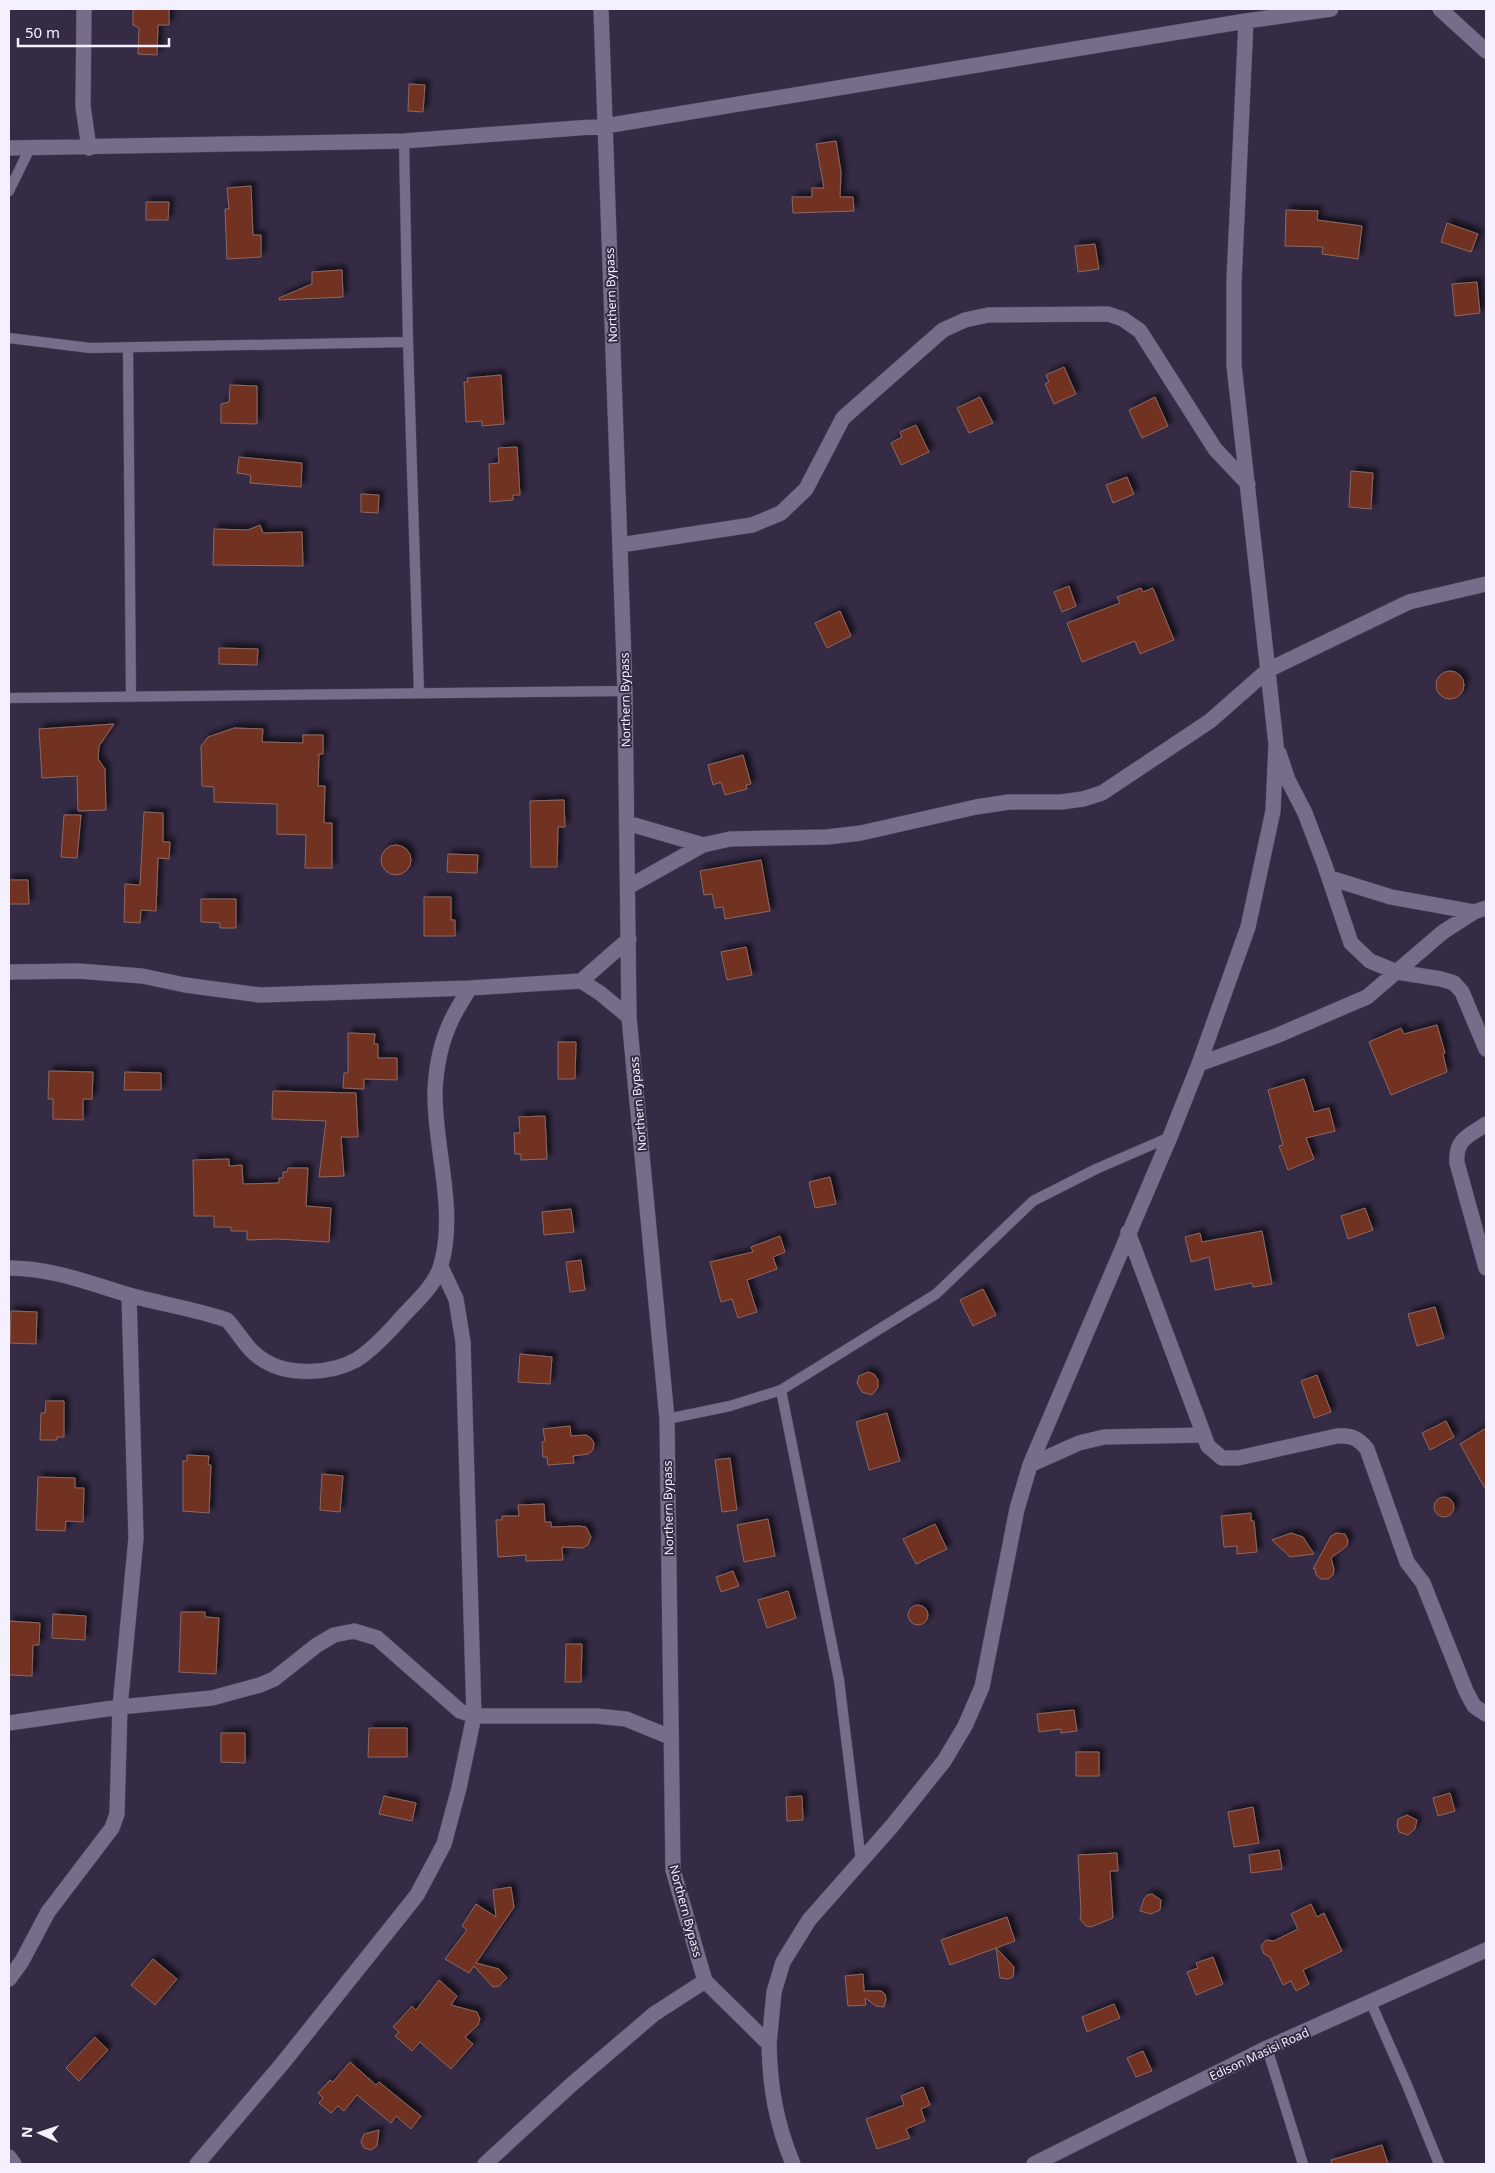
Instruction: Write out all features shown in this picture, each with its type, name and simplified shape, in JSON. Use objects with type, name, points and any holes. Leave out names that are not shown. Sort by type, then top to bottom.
[{"type":"street","points":[[84,9],[83,106],[89,148]]},
{"type":"street","name":"Northern Bypass","points":[[601,9],[625,691],[629,1017],[667,1419],[673,1870],[705,1981],[769,2044]]},
{"type":"street","points":[[9,148],[404,141],[605,126],[1246,20],[1331,9]]},
{"type":"street","points":[[1440,9],[1486,51]]},
{"type":"street","points":[[793,2164],[775,2112],[770,2076],[769,2044],[774,1992],[783,1962],[809,1920],[944,1761],[965,1726],[978,1695],[992,1639],[1017,1509],[1030,1465],[1170,1137],[1199,1064],[1248,927],[1273,811],[1276,744],[1234,365],[1234,280],[1246,20]]},
{"type":"street","points":[[620,545],[752,525],[781,513],[806,489],[843,418],[943,330],[965,320],[988,315],[1108,314],[1123,319],[1140,331],[1216,448],[1248,484]]},
{"type":"street","points":[[628,886],[704,845],[730,838],[827,837],[861,834],[976,807],[1009,802],[1061,802],[1083,799],[1102,793],[1210,721],[1268,670],[1409,602],[1486,584]]},
{"type":"street","points":[[1276,744],[1288,780],[1305,813],[1330,878],[1351,942],[1370,961],[1397,972],[1440,979],[1454,984],[1462,992],[1486,1049]]},
{"type":"street","points":[[627,823],[704,845]]},
{"type":"street","points":[[1330,878],[1391,897],[1480,910]]},
{"type":"street","points":[[1199,1064],[1276,1036],[1367,997],[1443,932],[1480,910]]},
{"type":"street","points":[[581,981],[629,939]]},
{"type":"street","points":[[9,972],[78,971],[142,976],[185,985],[260,995],[470,988],[581,981],[600,993],[629,1017]]},
{"type":"street","points":[[9,1268],[45,1271],[73,1277],[129,1295],[226,1320],[237,1331],[247,1347],[265,1362],[294,1371],[323,1372],[356,1360],[393,1328],[430,1285],[441,1267],[447,1234],[435,1091],[441,1053],[450,1021],[470,988]]},
{"type":"street","points":[[1486,1124],[1460,1143],[1456,1152],[1457,1163],[1486,1268]]},
{"type":"street","points":[[1128,1232],[1208,1446],[1222,1458],[1238,1458],[1337,1436],[1350,1435],[1359,1440],[1367,1449],[1407,1562],[1423,1582],[1466,1691],[1474,1706],[1486,1714]]},
{"type":"street","points":[[197,2164],[282,2064],[417,1895],[444,1844],[459,1788],[474,1716],[464,1342],[456,1300],[441,1267]]},
{"type":"street","points":[[9,1979],[22,1961],[48,1912],[112,1828],[117,1814],[119,1798],[120,1707],[136,1538],[129,1295]]},
{"type":"street","points":[[1030,1465],[1079,1443],[1104,1437],[1203,1435]]},
{"type":"street","points":[[9,1723],[120,1707],[212,1698],[260,1685],[274,1679],[317,1645],[334,1635],[354,1631],[378,1638],[460,1710],[474,1716],[611,1717],[626,1719],[670,1737]]},
{"type":"street","name":"Edison Masisi Road","points":[[1034,2164],[1267,2048],[1486,1950]]},
{"type":"street","points":[[486,2164],[571,2085],[654,2014],[705,1981]]},
{"type":"street","points":[[9,2157],[14,2164]]},
{"type":"lane","points":[[404,141],[419,693]]},
{"type":"lane","points":[[9,191],[30,148]]},
{"type":"lane","points":[[9,338],[90,348],[408,342]]},
{"type":"lane","points":[[128,348],[131,697]]},
{"type":"lane","points":[[9,698],[625,691]]},
{"type":"lane","points":[[667,1419],[730,1406],[781,1390],[936,1294],[1033,1201],[1096,1169],[1170,1137]]},
{"type":"lane","points":[[781,1390],[839,1680],[861,1861]]},
{"type":"lane","points":[[1371,2003],[1408,2085],[1439,2164]]},
{"type":"lane","points":[[1267,2048],[1304,2164]]},
{"type":"building","points":[[133,9],[169,9],[169,25],[158,25],[157,55],[138,54],[139,28],[133,25]]},
{"type":"building","points":[[409,84],[425,85],[423,112],[408,111]]},
{"type":"building","points":[[836,141],[841,172],[840,197],[853,197],[854,211],[793,213],[792,197],[812,197],[812,188],[824,188],[816,144]]},
{"type":"building","points":[[251,186],[253,235],[261,235],[261,257],[227,259],[225,209],[229,209],[227,188]]},
{"type":"building","points":[[146,202],[169,202],[168,220],[146,220]]},
{"type":"building","points":[[1286,210],[1318,211],[1317,220],[1362,226],[1358,259],[1322,254],[1323,247],[1285,246]]},
{"type":"building","points":[[1447,223],[1478,234],[1471,252],[1441,242]]},
{"type":"building","points":[[1095,244],[1099,269],[1078,272],[1075,246]]},
{"type":"building","points":[[342,270],[343,297],[279,300],[279,298],[312,284],[312,272]]},
{"type":"building","points":[[1477,282],[1480,313],[1455,316],[1452,284]]},
{"type":"building","points":[[1064,367],[1076,394],[1054,404],[1045,384],[1049,382],[1046,375]]},
{"type":"building","points":[[501,375],[504,424],[482,426],[482,421],[466,422],[464,382],[468,382],[467,378]]},
{"type":"building","points":[[230,385],[257,386],[257,424],[221,423],[221,404],[229,402]]},
{"type":"building","points":[[980,397],[993,423],[969,433],[957,408]]},
{"type":"building","points":[[1155,397],[1168,426],[1142,438],[1129,410]]},
{"type":"building","points":[[916,425],[929,452],[901,465],[891,443],[902,437],[900,432]]},
{"type":"building","points":[[517,447],[520,495],[513,495],[513,500],[490,502],[489,464],[499,463],[498,448]]},
{"type":"building","points":[[239,457],[302,463],[301,487],[250,483],[251,475],[237,473]]},
{"type":"building","points":[[1351,471],[1373,473],[1371,509],[1349,507]]},
{"type":"building","points":[[1127,477],[1134,494],[1113,503],[1106,485]]},
{"type":"building","points":[[361,494],[379,495],[378,513],[361,512]]},
{"type":"building","points":[[260,525],[263,533],[302,532],[303,566],[213,565],[214,529],[248,530]]},
{"type":"building","points":[[1069,586],[1076,606],[1062,612],[1054,592]]},
{"type":"building","points":[[1141,588],[1143,592],[1153,588],[1174,640],[1140,654],[1135,641],[1082,662],[1067,623],[1120,603],[1117,597]]},
{"type":"building","points":[[840,611],[851,636],[827,648],[815,623]]},
{"type":"building","points":[[219,648],[258,649],[257,665],[219,664]]},
{"type":"building","points":[[1450,671],[1460,675],[1464,685],[1460,695],[1450,699],[1440,695],[1436,685],[1440,675]]},
{"type":"building","points":[[114,724],[99,746],[98,759],[105,769],[106,810],[78,811],[77,776],[42,778],[39,729]]},
{"type":"building","points":[[234,728],[263,729],[262,742],[303,743],[303,735],[323,735],[323,754],[319,754],[318,786],[325,786],[324,823],[332,823],[332,868],[305,868],[306,835],[277,834],[277,804],[214,802],[214,787],[202,786],[201,746],[208,737]]},
{"type":"building","points":[[743,755],[751,784],[746,785],[747,789],[725,795],[721,782],[713,785],[708,765]]},
{"type":"building","points":[[564,800],[565,827],[558,827],[557,867],[531,867],[530,801]]},
{"type":"building","points":[[144,812],[163,813],[163,842],[170,842],[169,859],[158,858],[156,911],[141,910],[140,923],[124,922],[125,884],[140,885]]},
{"type":"building","points":[[64,815],[81,815],[77,858],[61,857]]},
{"type":"building","points":[[396,845],[407,849],[411,860],[407,871],[396,875],[385,871],[381,860],[385,849]]},
{"type":"building","points":[[448,854],[478,855],[477,873],[447,872]]},
{"type":"building","points":[[761,860],[770,911],[725,919],[723,907],[715,908],[712,894],[704,895],[700,871]]},
{"type":"building","points":[[9,880],[28,880],[29,904],[9,904]]},
{"type":"building","points":[[424,897],[451,897],[451,920],[455,920],[455,936],[424,936]]},
{"type":"building","points":[[201,899],[236,899],[236,928],[220,928],[220,923],[201,922]]},
{"type":"building","points":[[746,947],[752,975],[727,980],[721,952]]},
{"type":"building","points":[[1437,1025],[1445,1053],[1443,1054],[1447,1072],[1391,1095],[1369,1042],[1401,1028],[1404,1034]]},
{"type":"building","points":[[348,1033],[375,1034],[374,1044],[378,1044],[378,1058],[397,1058],[397,1080],[364,1079],[364,1089],[343,1088],[344,1073],[348,1073]]},
{"type":"building","points":[[558,1042],[576,1042],[575,1079],[558,1079]]},
{"type":"building","points":[[49,1071],[93,1072],[92,1099],[83,1099],[83,1120],[53,1119],[53,1099],[48,1099]]},
{"type":"building","points":[[125,1072],[161,1073],[161,1090],[124,1090]]},
{"type":"building","points":[[1304,1079],[1314,1112],[1329,1108],[1335,1131],[1306,1138],[1314,1159],[1288,1170],[1279,1146],[1283,1145],[1268,1090]]},
{"type":"building","points":[[273,1091],[356,1093],[358,1137],[341,1137],[344,1176],[319,1177],[326,1121],[272,1119]]},
{"type":"building","points":[[545,1116],[547,1159],[521,1160],[521,1154],[515,1154],[514,1133],[520,1133],[519,1117]]},
{"type":"building","points":[[229,1159],[229,1166],[242,1165],[243,1184],[279,1183],[279,1178],[283,1178],[283,1172],[287,1172],[288,1168],[308,1168],[306,1206],[331,1208],[329,1242],[277,1239],[247,1240],[247,1231],[231,1231],[231,1227],[214,1227],[214,1216],[194,1216],[193,1160]]},
{"type":"building","points":[[830,1177],[836,1204],[815,1208],[809,1182]]},
{"type":"building","points":[[1365,1208],[1373,1230],[1348,1239],[1341,1216]]},
{"type":"building","points":[[571,1209],[574,1232],[544,1235],[542,1212]]},
{"type":"building","points":[[1262,1231],[1272,1284],[1253,1287],[1252,1283],[1215,1290],[1209,1257],[1191,1262],[1185,1237],[1200,1233],[1202,1242]]},
{"type":"building","points":[[780,1236],[785,1252],[773,1257],[777,1269],[747,1280],[757,1312],[738,1318],[732,1299],[721,1302],[710,1262],[753,1252],[751,1247]]},
{"type":"building","points":[[581,1260],[585,1290],[570,1292],[566,1262]]},
{"type":"building","points":[[983,1289],[996,1315],[973,1326],[960,1300]]},
{"type":"building","points":[[1435,1307],[1444,1338],[1417,1346],[1408,1314]]},
{"type":"building","points":[[11,1311],[37,1312],[36,1344],[10,1343]]},
{"type":"building","points":[[520,1354],[552,1357],[550,1384],[518,1382]]},
{"type":"building","points":[[868,1372],[874,1374],[878,1380],[878,1387],[872,1395],[862,1392],[857,1383],[859,1376]]},
{"type":"building","points":[[1317,1375],[1331,1412],[1314,1418],[1301,1381]]},
{"type":"building","points":[[46,1401],[64,1401],[64,1437],[57,1437],[57,1440],[40,1440],[41,1413],[45,1413]]},
{"type":"building","points":[[887,1413],[900,1461],[869,1470],[856,1422]]},
{"type":"building","points":[[1446,1421],[1454,1437],[1430,1450],[1422,1433]]},
{"type":"building","points":[[570,1426],[571,1436],[586,1435],[591,1438],[594,1443],[593,1450],[588,1454],[573,1456],[574,1463],[548,1465],[547,1457],[543,1457],[542,1442],[545,1441],[543,1429]]},
{"type":"building","points":[[1486,1428],[1486,1490],[1460,1444]]},
{"type":"building","points":[[187,1455],[209,1456],[208,1465],[211,1465],[209,1513],[183,1511],[183,1461],[187,1461]]},
{"type":"building","points":[[730,1458],[737,1510],[722,1512],[715,1460]]},
{"type":"building","points":[[322,1474],[343,1476],[340,1512],[320,1510]]},
{"type":"building","points":[[38,1477],[75,1478],[75,1488],[84,1488],[83,1522],[66,1521],[65,1531],[36,1530]]},
{"type":"building","points":[[1444,1497],[1451,1500],[1454,1507],[1451,1514],[1444,1517],[1437,1514],[1434,1507],[1437,1500]]},
{"type":"building","points":[[544,1504],[545,1522],[551,1522],[551,1527],[586,1527],[591,1537],[588,1545],[582,1548],[562,1547],[563,1560],[526,1561],[526,1555],[498,1557],[496,1520],[502,1520],[502,1516],[519,1516],[518,1505]]},
{"type":"building","points":[[1251,1513],[1251,1521],[1254,1521],[1257,1552],[1237,1554],[1237,1546],[1224,1547],[1221,1516]]},
{"type":"building","points":[[768,1519],[775,1556],[744,1562],[737,1525]]},
{"type":"building","points":[[935,1524],[947,1549],[916,1564],[903,1539]]},
{"type":"building","points":[[1291,1533],[1303,1537],[1314,1554],[1290,1557],[1272,1540]]},
{"type":"building","points":[[1336,1533],[1345,1534],[1348,1540],[1347,1546],[1331,1558],[1334,1569],[1333,1575],[1328,1579],[1321,1579],[1316,1575],[1315,1568],[1313,1569],[1331,1536]]},
{"type":"building","points":[[733,1571],[739,1586],[721,1592],[716,1577]]},
{"type":"building","points":[[788,1591],[796,1618],[767,1628],[758,1600]]},
{"type":"building","points":[[918,1605],[925,1608],[928,1615],[925,1622],[918,1625],[911,1622],[908,1615],[911,1608]]},
{"type":"building","points":[[181,1612],[205,1612],[205,1617],[219,1618],[216,1674],[179,1672]]},
{"type":"building","points":[[53,1614],[86,1616],[85,1640],[52,1638]]},
{"type":"building","points":[[9,1621],[40,1623],[39,1645],[33,1645],[32,1676],[9,1675]]},
{"type":"building","points":[[566,1644],[582,1644],[581,1682],[565,1682]]},
{"type":"building","points":[[1074,1710],[1077,1731],[1061,1733],[1061,1729],[1039,1732],[1037,1714]]},
{"type":"building","points":[[369,1728],[407,1728],[407,1757],[368,1757]]},
{"type":"building","points":[[221,1733],[245,1733],[245,1763],[221,1762]]},
{"type":"building","points":[[1076,1752],[1099,1752],[1099,1776],[1076,1776]]},
{"type":"building","points":[[1450,1793],[1455,1811],[1438,1816],[1433,1798]]},
{"type":"building","points":[[384,1796],[416,1803],[412,1821],[379,1814]]},
{"type":"building","points":[[802,1796],[803,1820],[787,1821],[786,1797]]},
{"type":"building","points":[[1253,1807],[1259,1843],[1234,1847],[1228,1812]]},
{"type":"building","points":[[1407,1815],[1417,1820],[1415,1829],[1408,1835],[1399,1832],[1397,1826],[1398,1819]]},
{"type":"building","points":[[1279,1850],[1282,1869],[1251,1873],[1249,1855]]},
{"type":"building","points":[[1117,1853],[1118,1871],[1110,1871],[1113,1918],[1091,1927],[1086,1926],[1080,1919],[1078,1855]]},
{"type":"building","points":[[511,1887],[514,1907],[476,1963],[499,1969],[507,1978],[499,1986],[493,1987],[474,1966],[469,1973],[445,1959],[467,1930],[462,1926],[476,1904],[496,1917],[493,1890]]},
{"type":"building","points":[[1152,1894],[1161,1900],[1160,1910],[1151,1914],[1140,1911],[1144,1899],[1147,1895]]},
{"type":"building","points":[[1311,1904],[1317,1917],[1324,1913],[1342,1951],[1303,1970],[1309,1984],[1296,1991],[1291,1981],[1283,1985],[1270,1957],[1264,1954],[1261,1946],[1266,1940],[1274,1941],[1298,1929],[1291,1914]]},
{"type":"building","points":[[1007,1917],[1015,1941],[950,1965],[941,1940]]},
{"type":"building","points":[[996,1948],[1014,1967],[1013,1977],[1008,1979],[1000,1978]]},
{"type":"building","points":[[1213,1957],[1223,1984],[1196,1995],[1187,1972],[1198,1968],[1196,1963]]},
{"type":"building","points":[[153,1959],[177,1979],[155,2005],[131,1985]]},
{"type":"building","points":[[863,1974],[864,1991],[881,1991],[885,1994],[884,2007],[876,2006],[865,1998],[866,2005],[848,2006],[845,1976]]},
{"type":"building","points":[[439,1980],[457,1996],[451,2005],[477,2012],[480,2019],[478,2025],[465,2037],[473,2044],[451,2069],[420,2042],[412,2051],[395,2036],[399,2032],[393,2027],[412,2006],[416,2010]]},
{"type":"building","points":[[1114,2004],[1120,2018],[1087,2032],[1082,2017]]},
{"type":"building","points":[[95,2037],[108,2050],[79,2081],[66,2068]]},
{"type":"building","points":[[1143,2051],[1152,2071],[1136,2077],[1127,2058]]},
{"type":"building","points":[[350,2062],[376,2085],[379,2082],[421,2116],[411,2129],[396,2116],[391,2123],[357,2095],[344,2111],[338,2106],[331,2113],[319,2103],[323,2098],[318,2093],[330,2080],[333,2082]]},
{"type":"building","points":[[923,2087],[930,2105],[921,2109],[925,2121],[906,2129],[910,2138],[877,2149],[866,2119],[904,2105],[901,2096]]},
{"type":"building","points":[[379,2130],[377,2146],[371,2150],[364,2148],[361,2142],[364,2134]]},
{"type":"building","points":[[1382,2145],[1388,2164],[1332,2164],[1331,2160]]}]
